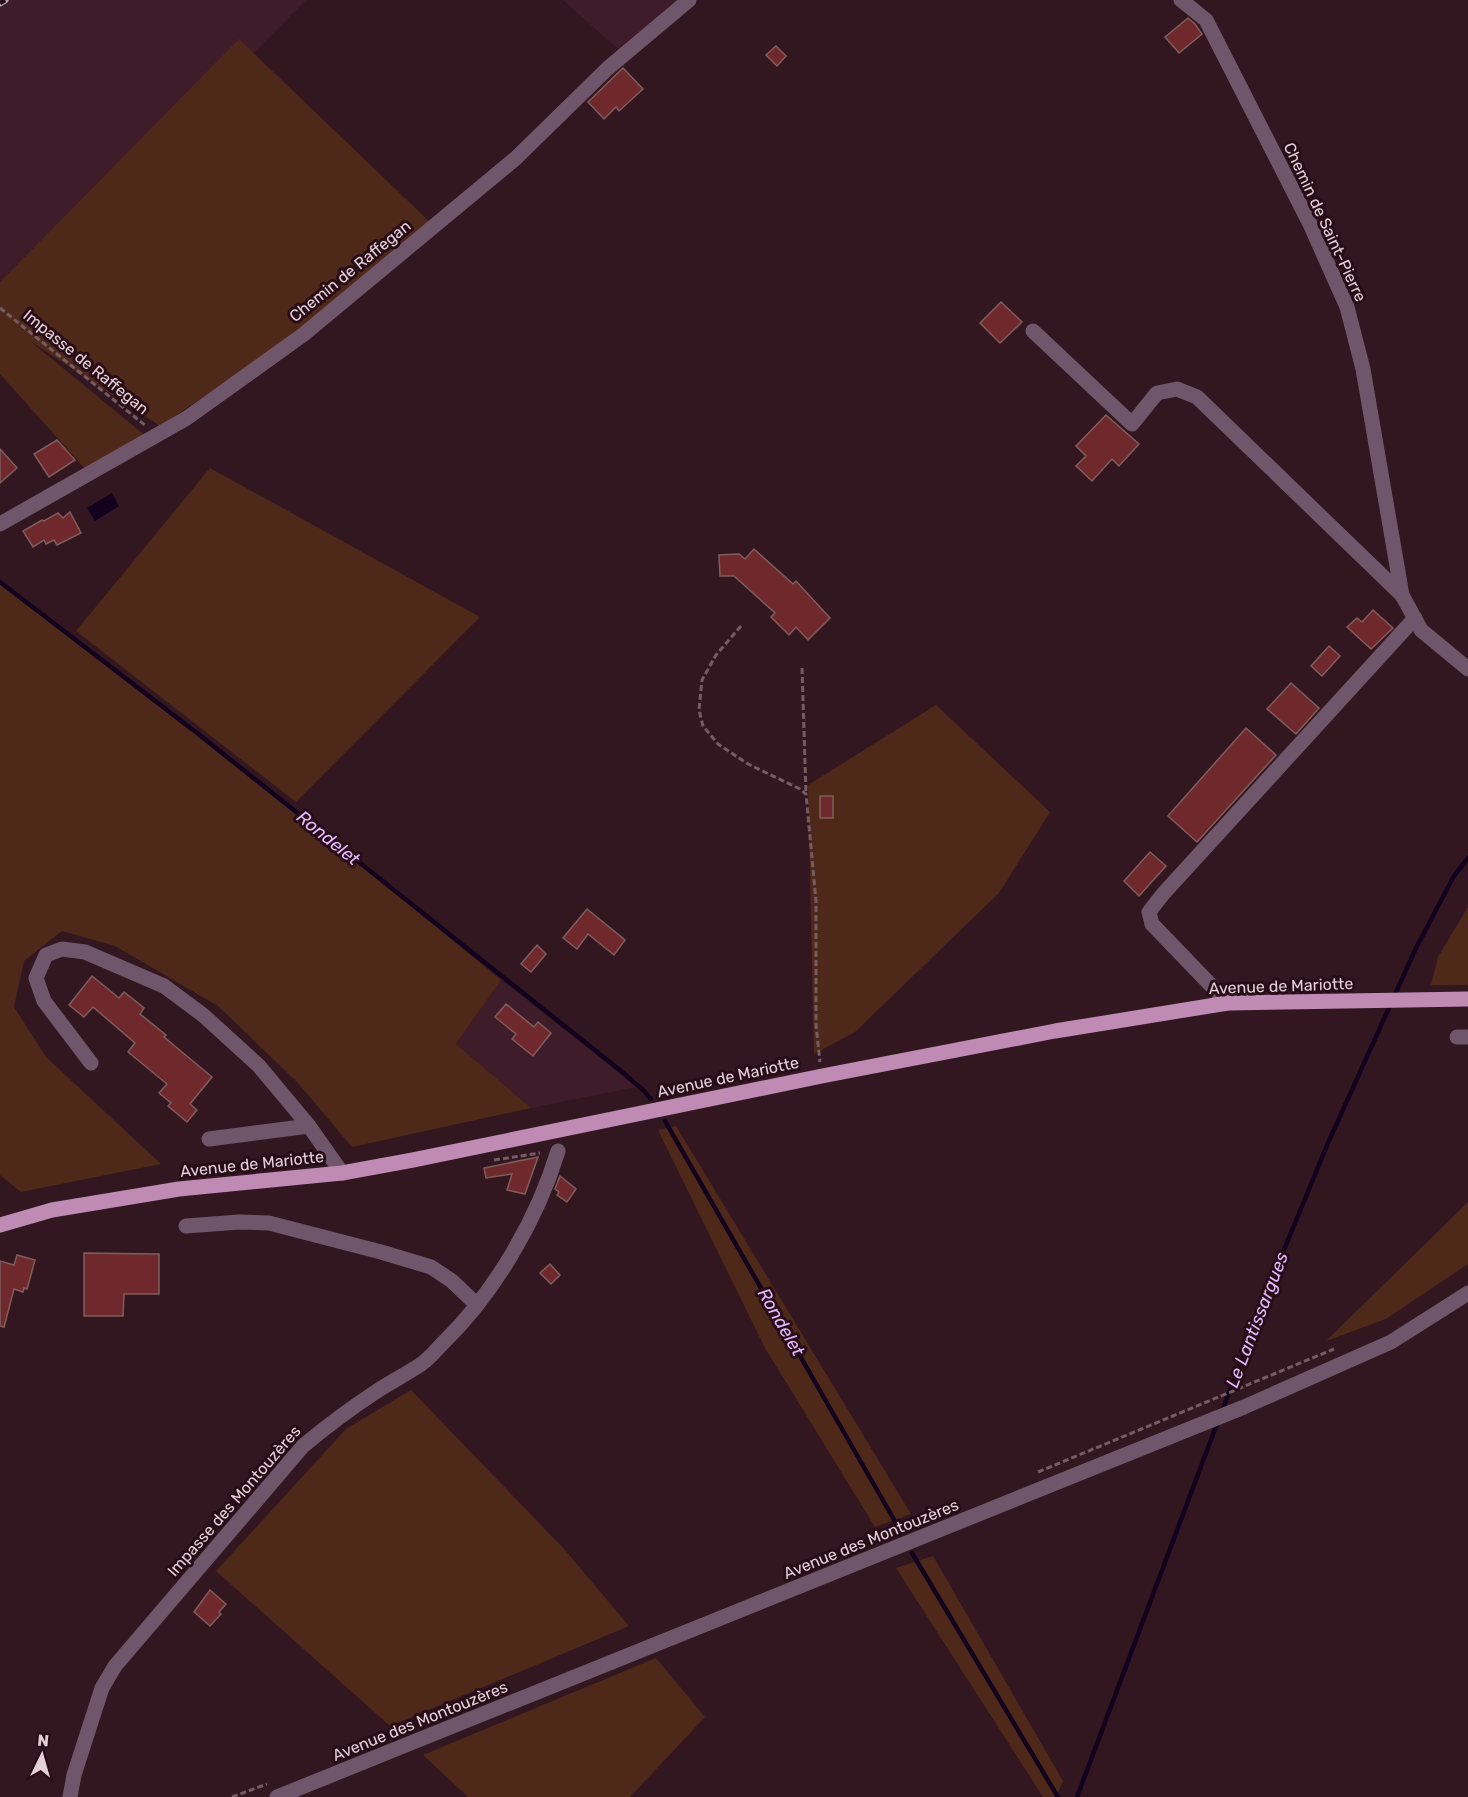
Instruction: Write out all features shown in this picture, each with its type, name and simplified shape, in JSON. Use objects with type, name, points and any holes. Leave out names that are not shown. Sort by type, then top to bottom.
[{"type":"main road","name":"Avenue de Mariotte","points":[[0,1225],[52,1210],[179,1189],[342,1173],[822,1076],[1054,1032],[1228,1003],[1468,999]]},
{"type":"street","name":"Chemin de Raffegan","points":[[0,524],[187,418],[304,334],[516,158],[608,68],[689,0]]},
{"type":"street","name":"Chemin de Saint-Pierre","points":[[1181,0],[1206,20],[1310,224],[1347,307],[1364,369],[1401,595],[1421,630],[1468,669]]},
{"type":"street","points":[[1033,331],[1132,424],[1157,393],[1178,389],[1197,397],[1401,595]]},
{"type":"street","points":[[1228,1003],[1152,924],[1149,912],[1195,858],[1415,618]]},
{"type":"street","points":[[91,1063],[44,1000],[36,978],[46,955],[62,949],[85,951],[164,986],[203,1014],[259,1065],[309,1126],[342,1173]]},
{"type":"street","points":[[209,1139],[309,1126]]},
{"type":"street","name":"Impasse des Montouzères","points":[[70,1797],[74,1775],[102,1688],[115,1666],[303,1446],[336,1417],[422,1364],[458,1328],[477,1305],[514,1250],[545,1188],[558,1151]]},
{"type":"street","points":[[186,1226],[239,1222],[269,1223],[381,1252],[431,1267],[452,1281],[477,1305]]},
{"type":"street","name":"Avenue des Montouzères","points":[[277,1797],[1244,1407],[1391,1342],[1468,1293]]},
{"type":"path","name":"Impasse de Raffegan","points":[[0,308],[157,435]]},
{"type":"path","points":[[741,626],[716,655],[702,680],[699,710],[703,726],[718,744],[748,764],[806,794]]},
{"type":"path","points":[[802,668],[806,794],[816,901],[816,1025],[822,1076]]},
{"type":"path","points":[[1201,1403],[1340,1346]]},
{"type":"shaded area","points":[[0,0],[306,0],[254,53],[239,40],[0,282]]},
{"type":"shaded area","points":[[563,0],[681,0],[618,49]]},
{"type":"shaded area","points":[[239,39],[432,224],[320,319],[160,426],[30,341],[147,437],[87,471],[0,374],[0,282]]},
{"type":"shaded area","points":[[210,468],[480,617],[296,802],[76,631]]},
{"type":"shaded area","points":[[112,493],[119,506],[95,521],[87,508]]},
{"type":"shaded area","points":[[0,584],[291,808],[501,980],[456,1044],[531,1108],[352,1147],[298,1083],[218,1006],[115,946],[62,931],[24,961],[14,1007],[46,1057],[161,1164],[21,1192],[0,1175]]},
{"type":"shaded area","points":[[936,705],[1050,812],[999,893],[855,1032],[814,1054],[808,785]]},
{"type":"shaded area","points":[[1468,907],[1468,985],[1431,985],[1438,957]]},
{"type":"shaded area","points":[[501,980],[637,1087],[531,1108],[456,1044]]},
{"type":"shaded area","points":[[676,1126],[911,1514],[875,1527],[765,1348],[658,1130]]},
{"type":"shaded area","points":[[1468,1202],[1468,1264],[1386,1319],[1326,1341]]},
{"type":"shaded area","points":[[411,1390],[565,1550],[629,1626],[390,1726],[216,1571],[346,1429]]},
{"type":"shaded area","points":[[933,1556],[1063,1781],[1056,1797],[1043,1797],[896,1568]]},
{"type":"shaded area","points":[[656,1658],[705,1717],[630,1797],[468,1797],[423,1755]]},
{"type":"building","points":[[1188,18],[1202,34],[1179,53],[1165,37]]},
{"type":"building","points":[[776,46],[786,56],[777,66],[766,55]]},
{"type":"building","points":[[623,68],[643,89],[619,111],[616,107],[604,119],[588,102]]},
{"type":"building","points":[[1001,302],[1022,322],[1000,343],[980,323]]},
{"type":"building","points":[[1106,415],[1139,444],[1119,466],[1112,459],[1092,481],[1076,466],[1086,456],[1076,446]]},
{"type":"building","points":[[57,440],[75,460],[49,477],[34,454]]},
{"type":"building","points":[[0,449],[17,468],[0,483]]},
{"type":"building","points":[[70,512],[81,533],[57,545],[54,540],[46,544],[44,540],[33,547],[23,531],[58,513],[63,518]]},
{"type":"building","points":[[754,549],[793,584],[796,581],[830,618],[808,640],[796,627],[789,635],[771,617],[775,613],[734,576],[720,576],[719,555],[739,554],[745,559]]},
{"type":"building","points":[[1373,610],[1393,628],[1371,649],[1347,627],[1357,618],[1362,622]]},
{"type":"building","points":[[1329,646],[1340,656],[1322,676],[1311,666]]},
{"type":"building","points":[[1291,683],[1319,708],[1296,734],[1267,709]]},
{"type":"building","points":[[1246,728],[1276,755],[1197,842],[1168,816]]},
{"type":"building","points":[[820,796],[833,796],[833,818],[820,818]]},
{"type":"building","points":[[1150,852],[1166,866],[1139,896],[1124,881]]},
{"type":"building","points":[[587,909],[625,940],[614,955],[588,934],[577,949],[563,938]]},
{"type":"building","points":[[537,945],[546,954],[531,972],[521,964]]},
{"type":"building","points":[[92,976],[119,998],[124,992],[144,1008],[140,1014],[212,1077],[190,1104],[197,1110],[187,1122],[168,1106],[171,1103],[159,1093],[167,1084],[128,1052],[135,1043],[93,1007],[84,1017],[69,1005]]},
{"type":"building","points":[[506,1004],[534,1027],[538,1022],[551,1033],[533,1056],[512,1039],[516,1034],[495,1017]]},
{"type":"building","points":[[538,1157],[525,1194],[507,1190],[512,1174],[486,1178],[484,1168]]},
{"type":"building","points":[[560,1176],[576,1189],[567,1202],[557,1195],[559,1192],[555,1189]]},
{"type":"building","points":[[84,1253],[159,1254],[159,1294],[124,1294],[123,1316],[84,1316]]},
{"type":"building","points":[[17,1255],[35,1260],[27,1289],[24,1288],[23,1292],[14,1289],[4,1327],[0,1326],[0,1261],[14,1265]]},
{"type":"building","points":[[550,1264],[560,1275],[551,1284],[540,1273]]},
{"type":"building","points":[[210,1590],[226,1604],[219,1612],[221,1614],[210,1626],[194,1612]]},
{"type":"waterway","name":"Rondelet","points":[[0,582],[197,733],[621,1071],[651,1099]]},
{"type":"waterway","name":"Le Lantissargues","points":[[1222,1411],[1274,1274],[1328,1143],[1416,948],[1454,876],[1468,858]]},
{"type":"waterway","name":"Rondelet","points":[[665,1121],[896,1523]]},
{"type":"waterway","name":"Le Lantissargues","points":[[1077,1797],[1218,1421]]},
{"type":"waterway","name":"Rondelet","points":[[912,1553],[1058,1797]]},
{"type":"railway","points":[[0,3],[5,0]]}]
